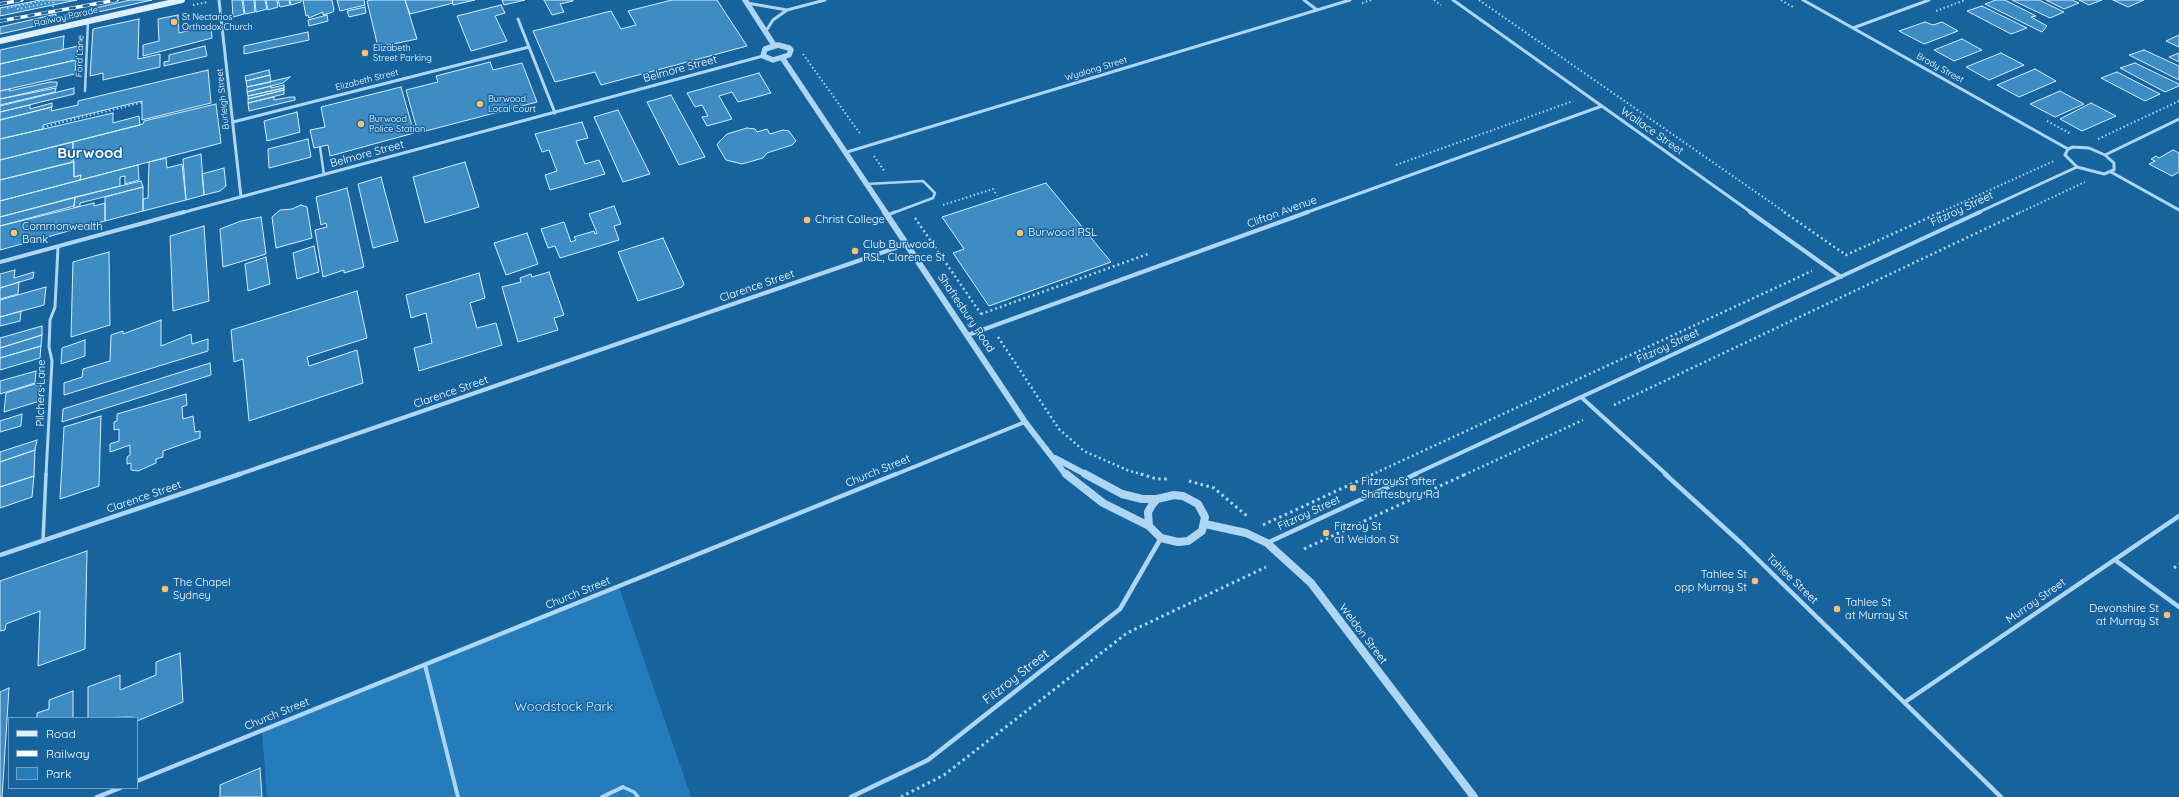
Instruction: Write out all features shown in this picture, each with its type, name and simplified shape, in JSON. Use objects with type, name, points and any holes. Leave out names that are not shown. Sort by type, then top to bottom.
[{"type":"main road","name":"Railway Parade","points":[[0,41],[182,0]]},
{"type":"street","name":"Burleigh Street","points":[[219,0],[241,197]]},
{"type":"street","points":[[766,31],[773,20],[787,10],[824,0]]},
{"type":"street","points":[[1304,0],[1316,10]]},
{"type":"street","name":"Wyalong Street","points":[[847,152],[1350,0]]},
{"type":"street","name":"Wallace Street","points":[[1452,0],[1841,277]]},
{"type":"street","name":"Brady Street","points":[[1803,0],[2068,149]]},
{"type":"street","points":[[1853,28],[1930,0]]},
{"type":"street","points":[[746,1],[767,8],[787,10]]},
{"type":"street","points":[[746,1],[774,45]]},
{"type":"street","points":[[518,19],[555,113]]},
{"type":"street","points":[[774,45],[786,45],[791,49],[790,54],[783,59],[773,60],[763,56],[764,50],[774,45]]},
{"type":"street","name":"Elizabeth Street","points":[[232,122],[529,47]]},
{"type":"street","name":"Belmore Street","points":[[0,262],[763,56]]},
{"type":"street","name":"Shaftesbury Road","points":[[783,59],[847,152],[1025,422],[1068,477],[1079,487],[1102,503],[1149,526]]},
{"type":"street","name":"Clifton Avenue","points":[[968,335],[1602,106]]},
{"type":"street","points":[[2105,155],[2179,119]]},
{"type":"street","points":[[2110,172],[2115,167],[2114,163],[2105,155],[2080,147],[2068,149],[2066,155],[2067,159],[2078,167],[2095,173],[2110,172],[2179,210]]},
{"type":"street","name":"Fitzroy Street","points":[[1268,543],[2078,167]]},
{"type":"street","name":"Clarence Street","points":[[0,555],[907,244]]},
{"type":"street","name":"Tahlee Street","points":[[1581,397],[1741,543],[2001,797]]},
{"type":"street","name":"Church Street","points":[[138,781],[1025,422]]},
{"type":"street","name":"Shaftesbury Road","points":[[1054,458],[1118,492],[1142,499],[1156,499]]},
{"type":"street","points":[[1174,495],[1191,499],[1203,510],[1205,524],[1196,537],[1188,541],[1178,542],[1161,538],[1149,526],[1148,512],[1156,499],[1174,495]]},
{"type":"street","name":"Murray Street","points":[[1905,702],[2179,516]]},
{"type":"street","name":"Weldon Street","points":[[1205,524],[1225,527],[1246,533],[1268,543],[1286,558],[1311,583],[1474,797]]},
{"type":"street","name":"Fitzroy Street","points":[[851,797],[928,760],[1120,609],[1161,538]]},
{"type":"street","points":[[2115,560],[2179,607]]},
{"type":"street","points":[[425,665],[458,797]]},
{"type":"street","points":[[602,797],[622,787]]},
{"type":"street","points":[[97,797],[117,789]]},
{"type":"lane","name":"Ford Lane","points":[[85,91],[88,21]]},
{"type":"lane","points":[[320,147],[324,175]]},
{"type":"lane","points":[[867,184],[923,181],[935,193],[933,198],[888,215]]},
{"type":"lane","name":"Pilchers Lane","points":[[43,541],[52,361],[49,347],[50,320],[55,307],[58,247]]},
{"type":"lane","points":[[622,787],[634,792],[638,797]]},
{"type":"path","points":[[7,8],[46,0]]},
{"type":"path","points":[[1434,0],[1447,9]]},
{"type":"path","points":[[1479,0],[1846,255],[2058,158]]},
{"type":"path","points":[[1781,0],[1795,8]]},
{"type":"path","points":[[1931,13],[1965,0]]},
{"type":"path","points":[[17,9],[54,1],[53,7]]},
{"type":"path","points":[[1394,166],[1573,101],[1567,96]]},
{"type":"path","points":[[2095,140],[2179,101]]},
{"type":"path","points":[[43,128],[144,102]]},
{"type":"path","points":[[2041,118],[2076,137]]},
{"type":"path","points":[[1614,405],[2087,181]]},
{"type":"path","points":[[936,208],[992,189],[997,196]]},
{"type":"path","points":[[981,314],[1154,252]]},
{"type":"path","points":[[1259,525],[1263,526],[1812,271],[1805,267]]},
{"type":"path","points":[[1006,335],[998,337],[1059,429],[1084,451],[1127,470],[1157,479],[1172,479]]},
{"type":"path","points":[[1304,550],[1583,420]]},
{"type":"path","points":[[1188,480],[1214,488],[1239,508],[1249,519]]},
{"type":"path","points":[[2174,568],[2179,564]]},
{"type":"path","points":[[901,797],[944,775],[1127,633],[1266,567]]},
{"type":"green space","name":"Woodstock Park","points":[[619,587],[691,797],[267,797],[262,732]]},
{"type":"building","points":[[40,0],[77,0],[0,16],[0,8]]},
{"type":"building","points":[[130,0],[152,0],[0,34],[0,27],[56,14],[56,17]]},
{"type":"building","points":[[232,0],[242,0],[244,14],[233,17]]},
{"type":"building","points":[[243,0],[254,0],[255,12],[245,14]]},
{"type":"building","points":[[255,0],[265,0],[267,9],[256,12]]},
{"type":"building","points":[[266,0],[277,0],[278,7],[268,10]]},
{"type":"building","points":[[278,0],[289,0],[290,5],[280,7]]},
{"type":"building","points":[[290,0],[301,0],[301,2],[291,5]]},
{"type":"building","points":[[303,0],[332,0],[334,10],[333,12],[323,15],[323,12],[309,18],[308,15],[306,16]]},
{"type":"building","points":[[337,0],[364,0],[365,5],[340,11]]},
{"type":"building","points":[[405,0],[417,39],[378,47],[367,1]]},
{"type":"building","points":[[405,0],[452,0],[453,3],[410,14]]},
{"type":"building","points":[[452,0],[475,0],[453,5]]},
{"type":"building","points":[[502,0],[525,0],[504,5]]},
{"type":"building","points":[[544,0],[573,1],[560,4],[564,12],[552,15]]},
{"type":"building","points":[[672,0],[717,0],[747,46],[601,85],[595,72],[555,82],[533,31],[611,11],[621,29],[636,25],[628,11]]},
{"type":"building","points":[[1996,0],[2005,0],[2036,16],[2031,17],[2047,26],[2042,32],[1985,4]]},
{"type":"building","points":[[2012,0],[2039,0],[2064,12],[2050,18]]},
{"type":"building","points":[[2046,0],[2072,0],[2079,3],[2064,9]]},
{"type":"building","points":[[2079,0],[2102,0],[2089,5]]},
{"type":"building","points":[[2113,0],[2144,0],[2128,7]]},
{"type":"building","points":[[501,5],[505,13],[495,16],[507,41],[471,51],[457,16]]},
{"type":"building","points":[[1982,6],[2027,28],[2011,34],[1967,11]]},
{"type":"building","points":[[365,7],[366,13],[349,17],[347,11]]},
{"type":"building","points":[[178,15],[179,33],[211,25],[212,38],[143,56],[143,45],[159,41],[158,19]]},
{"type":"building","points":[[327,15],[328,21],[309,26],[308,20]]},
{"type":"building","points":[[139,19],[138,59],[160,54],[160,67],[103,80],[103,73],[90,76],[93,29]]},
{"type":"building","points":[[1925,22],[1933,25],[1942,22],[1958,31],[1924,44],[1899,31]]},
{"type":"building","points":[[308,32],[309,40],[244,54],[244,46]]},
{"type":"building","points":[[2179,35],[2179,47],[2166,41]]},
{"type":"building","points":[[64,36],[63,50],[0,64],[0,50]]},
{"type":"building","points":[[1962,39],[1982,50],[1954,61],[1934,50]]},
{"type":"building","points":[[78,46],[76,60],[0,77],[0,64]]},
{"type":"building","points":[[205,46],[207,56],[164,66],[164,62],[169,61],[169,55]]},
{"type":"building","points":[[2144,50],[2179,66],[2179,80],[2129,55]]},
{"type":"building","points":[[2001,53],[2024,65],[1989,80],[1966,67]]},
{"type":"building","points":[[2179,53],[2179,62],[2169,57]]},
{"type":"building","points":[[76,60],[75,74],[0,91],[0,77]]},
{"type":"building","points":[[490,62],[493,70],[522,63],[537,102],[418,133],[406,90],[438,82],[436,76]]},
{"type":"building","points":[[2135,63],[2179,84],[2179,86],[2165,92],[2120,68]]},
{"type":"building","points":[[2035,69],[2056,81],[2019,97],[1997,85]]},
{"type":"building","points":[[208,70],[211,103],[142,120],[142,101],[43,125],[43,129],[0,139],[0,120],[52,107],[51,111],[78,105],[78,101]]},
{"type":"building","points":[[269,70],[270,75],[246,81],[245,76]]},
{"type":"building","points":[[2117,72],[2160,94],[2145,101],[2101,78]]},
{"type":"building","points":[[759,73],[771,93],[738,102],[732,92],[719,96],[732,119],[707,126],[702,117],[708,116],[702,105],[695,107],[687,93]]},
{"type":"building","points":[[270,75],[271,82],[247,87],[246,81]]},
{"type":"building","points":[[290,77],[283,83],[247,92],[247,87]]},
{"type":"building","points":[[50,82],[57,82],[57,86],[0,99],[0,91],[10,89],[9,91]]},
{"type":"building","points":[[284,85],[284,88],[248,96],[247,92],[271,86],[271,88]]},
{"type":"building","name":"Burwood Police Station","points":[[401,87],[414,133],[330,156],[328,145],[314,148],[310,130],[325,127],[321,107]]},
{"type":"building","points":[[56,88],[55,92],[0,105],[0,99]]},
{"type":"building","points":[[74,88],[74,94],[0,112],[0,106]]},
{"type":"building","points":[[284,88],[284,90],[248,99],[248,96]]},
{"type":"building","points":[[284,90],[284,94],[248,103],[248,99]]},
{"type":"building","points":[[2060,91],[2084,104],[2055,117],[2030,104]]},
{"type":"building","points":[[671,95],[705,157],[679,165],[647,102]]},
{"type":"building","points":[[274,97],[274,100],[295,97],[295,100],[249,111],[248,103]]},
{"type":"building","points":[[52,103],[52,107],[0,120],[0,112],[30,105],[30,109]]},
{"type":"building","points":[[2091,103],[2116,116],[2082,131],[2060,119]]},
{"type":"building","points":[[216,104],[221,143],[80,180],[81,175],[74,177],[73,142],[143,124],[144,121]]},
{"type":"building","points":[[618,110],[650,174],[623,182],[594,117]]},
{"type":"building","points":[[297,112],[300,132],[267,141],[264,121]]},
{"type":"building","points":[[113,113],[113,123],[139,116],[140,125],[0,160],[0,139]]},
{"type":"building","points":[[582,122],[588,138],[576,141],[585,164],[599,160],[605,174],[550,190],[545,175],[557,171],[549,150],[542,152],[535,134]]},
{"type":"building","points":[[747,128],[755,129],[757,132],[767,129],[770,134],[783,130],[789,131],[796,141],[792,145],[767,153],[763,158],[742,164],[726,160],[717,145],[727,134]]},
{"type":"building","points":[[308,139],[311,157],[269,168],[268,149]]},
{"type":"building","points":[[73,142],[72,162],[0,180],[0,160]]},
{"type":"building","points":[[2173,150],[2179,153],[2179,172],[2172,176],[2149,164],[2155,161],[2151,159],[2156,156],[2159,158]]},
{"type":"building","points":[[201,154],[204,195],[186,200],[183,159]]},
{"type":"building","points":[[166,158],[167,168],[182,164],[186,200],[143,211],[143,199],[148,198],[149,162]]},
{"type":"building","points":[[74,162],[74,177],[81,175],[80,180],[0,201],[0,180]]},
{"type":"building","points":[[465,162],[479,207],[425,223],[413,177]]},
{"type":"building","points":[[138,165],[139,180],[125,184],[125,176],[120,177],[120,186],[0,217],[0,201]]},
{"type":"building","points":[[224,168],[226,186],[220,191],[204,195],[202,174]]},
{"type":"building","points":[[381,177],[398,241],[373,248],[358,184]]},
{"type":"building","points":[[141,181],[143,187],[80,203],[80,206],[74,208],[75,197]]},
{"type":"building","name":"Burwood RSL","points":[[1046,183],[1111,262],[989,306],[953,253],[964,249],[942,217]]},
{"type":"building","points":[[143,187],[143,211],[105,221],[105,197]]},
{"type":"building","points":[[347,188],[364,267],[344,273],[344,270],[323,277],[315,230],[327,227],[326,223],[321,225],[316,197]]},
{"type":"building","points":[[75,197],[74,206],[0,226],[0,217]]},
{"type":"building","points":[[94,203],[94,206],[105,203],[105,221],[0,250],[0,226]]},
{"type":"building","points":[[301,205],[307,207],[312,238],[276,248],[272,217],[280,210],[292,209]]},
{"type":"building","points":[[614,206],[621,224],[614,226],[619,240],[560,258],[555,246],[548,248],[541,229],[564,222],[571,242],[576,240],[574,237],[594,231],[595,234],[597,233],[589,214]]},
{"type":"building","points":[[261,217],[266,254],[223,267],[220,229],[241,221]]},
{"type":"building","points":[[204,226],[209,301],[173,311],[170,236]]},
{"type":"building","points":[[527,233],[538,264],[506,275],[494,243]]},
{"type":"building","points":[[663,238],[684,284],[682,287],[638,301],[618,252]]},
{"type":"building","points":[[314,246],[319,272],[297,279],[293,253]]},
{"type":"building","points":[[109,252],[110,325],[71,337],[73,262]]},
{"type":"building","points":[[266,257],[270,284],[248,291],[245,264]]},
{"type":"building","points":[[15,270],[14,278],[34,272],[33,278],[0,288],[0,274]]},
{"type":"building","points":[[549,272],[564,315],[554,318],[558,330],[518,342],[502,287],[521,282],[520,278],[531,274],[532,277]]},
{"type":"building","points":[[479,273],[485,298],[470,303],[477,328],[496,323],[502,345],[419,371],[414,348],[432,343],[426,313],[411,318],[406,295]]},
{"type":"building","points":[[19,282],[18,294],[0,299],[0,288]]},
{"type":"building","points":[[46,287],[44,305],[0,317],[0,300]]},
{"type":"building","points":[[357,291],[367,338],[307,357],[309,366],[357,350],[363,383],[249,421],[243,359],[234,362],[231,330]]},
{"type":"building","points":[[21,311],[20,321],[0,326],[0,317]]},
{"type":"building","points":[[161,320],[161,346],[191,334],[192,344],[208,339],[208,351],[64,395],[64,383],[82,377],[83,369],[110,361],[111,335],[123,331],[123,334]]},
{"type":"building","points":[[42,326],[42,335],[0,348],[0,338]]},
{"type":"building","points":[[42,335],[41,346],[0,358],[0,348]]},
{"type":"building","points":[[85,340],[85,356],[61,364],[62,348]]},
{"type":"building","points":[[41,346],[40,358],[0,370],[0,358]]},
{"type":"building","points":[[210,363],[211,375],[62,422],[63,409]]},
{"type":"building","points":[[36,371],[35,383],[0,394],[0,381]]},
{"type":"building","points":[[41,382],[40,401],[4,412],[6,393]]},
{"type":"building","points":[[186,394],[187,405],[182,407],[183,419],[193,416],[195,432],[200,431],[200,438],[163,451],[163,457],[156,459],[156,463],[138,471],[131,470],[131,463],[127,464],[127,457],[130,455],[130,445],[110,452],[110,444],[119,441],[119,429],[114,430],[114,422],[117,421],[117,414]]},
{"type":"building","points":[[22,414],[21,426],[0,432],[0,421]]},
{"type":"building","points":[[101,416],[99,486],[60,499],[64,427]]},
{"type":"building","points":[[37,440],[35,450],[0,462],[0,452]]},
{"type":"building","points":[[35,450],[34,476],[0,487],[0,462]]},
{"type":"building","points":[[34,476],[32,497],[0,508],[0,487]]},
{"type":"building","points":[[87,551],[85,649],[38,666],[40,611],[6,624],[5,630],[0,631],[0,581]]},
{"type":"building","points":[[180,653],[183,702],[138,721],[138,717],[88,717],[88,687],[120,675],[120,690],[156,675],[156,662]]},
{"type":"building","points":[[9,688],[2,797],[0,797],[0,692]]},
{"type":"building","points":[[73,691],[73,717],[37,717],[37,713],[49,709],[49,700]]},
{"type":"building","points":[[260,768],[262,797],[220,797],[220,785]]},
{"type":"railway","points":[[0,4],[22,0]]},
{"type":"railway","points":[[0,21],[117,0]]},
{"type":"place","name":"St Nectarios Orthodox Church","points":[[174,22]]},
{"type":"place","name":"Elizabeth Street Parking","points":[[365,53]]},
{"type":"place","name":"Burwood Local Court","points":[[480,104]]},
{"type":"place","name":"Burwood Police Station","points":[[361,124]]},
{"type":"place","name":"Christ College","points":[[807,220]]},
{"type":"place","name":"Commonwealth Bank","points":[[14,233]]},
{"type":"place","name":"Burwood RSL","points":[[1020,233]]},
{"type":"place","name":"Club Burwood RSL, Clarence St","points":[[855,251]]},
{"type":"place","name":"Fitzroy St after Shaftesbury Rd","points":[[1353,488]]},
{"type":"place","name":"Fitzroy St at Weldon St","points":[[1326,533]]},
{"type":"place","name":"Tahlee St opp Murray St","points":[[1755,581]]},
{"type":"place","name":"The Chapel Sydney","points":[[165,589]]},
{"type":"place","name":"Tahlee St at Murray St","points":[[1837,609]]},
{"type":"place","name":"Devonshire St at Murray St","points":[[2167,615]]},
{"type":"district","name":"Burwood","points":[[90,153]]}]
